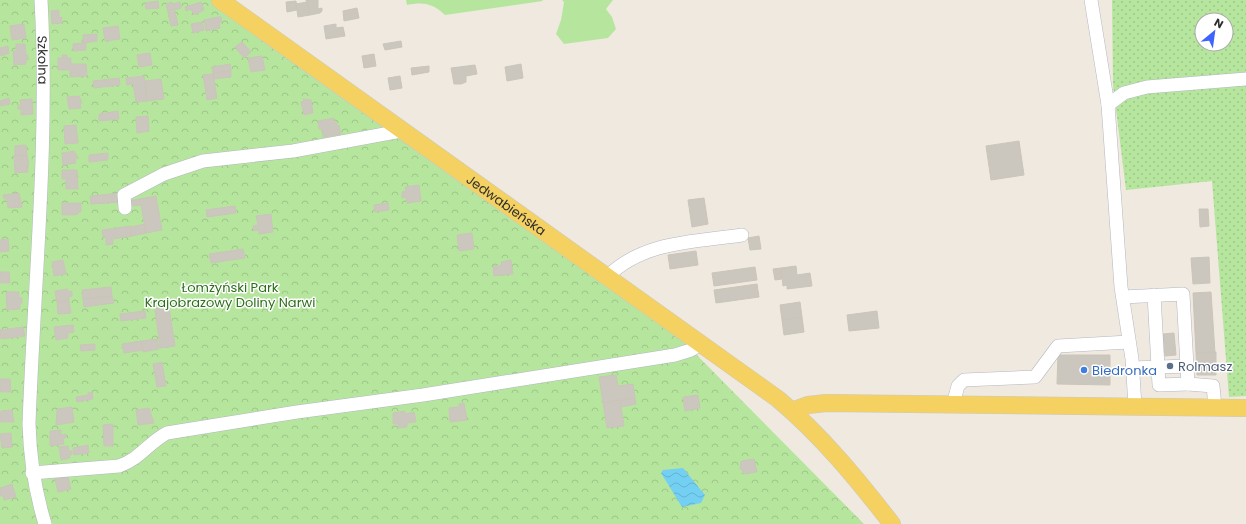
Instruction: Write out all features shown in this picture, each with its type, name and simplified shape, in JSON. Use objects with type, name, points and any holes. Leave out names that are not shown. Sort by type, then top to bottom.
[{"type":"main road","name":"Jedwabieńska","points":[[220,0],[401,131],[760,386],[792,411],[838,457],[892,524]]},
{"type":"main road","points":[[792,411],[808,405],[826,403],[1246,408]]},
{"type":"street","name":"Szkolna","points":[[41,0],[44,61],[44,121],[29,424],[32,473],[45,524]]},
{"type":"street","points":[[1091,0],[1108,105],[1123,297],[1135,406]]},
{"type":"street","points":[[1108,105],[1124,93],[1147,87],[1246,79]]},
{"type":"street","points":[[125,208],[124,195],[164,174],[203,161],[293,151],[401,131]]},
{"type":"street","points":[[607,277],[625,261],[656,247],[742,236]]},
{"type":"street","points":[[1123,297],[1183,294],[1188,384]]},
{"type":"street","points":[[1154,295],[1159,385],[1188,384],[1213,386],[1215,407]]},
{"type":"street","points":[[953,404],[958,386],[964,380],[1036,377],[1058,346],[1129,342]]},
{"type":"street","points":[[32,473],[118,466],[131,462],[160,437],[167,433],[297,412],[431,394],[675,355],[691,350],[701,344]]},
{"type":"street","points":[[1132,368],[1188,366]]},
{"type":"green space","name":"Łomżyński Park Krajobrazowy Doliny Narwi","points":[[0,0],[224,0],[676,334],[864,524],[0,524]]},
{"type":"green space","points":[[406,0],[543,1],[445,15],[436,8],[427,4],[407,5]]},
{"type":"green space","points":[[562,0],[613,0],[606,9],[612,17],[616,29],[608,38],[564,44],[556,34],[561,20],[564,2]]},
{"type":"green space","points":[[1112,0],[1246,0],[1246,396],[1229,397],[1212,181],[1126,190],[1113,85]]},
{"type":"water","points":[[683,468],[705,495],[701,503],[682,507],[661,473],[663,470]]},
{"type":"building","points":[[306,0],[318,0],[318,9],[322,8],[322,11],[320,13],[310,15]]},
{"type":"building","points":[[158,1],[159,8],[146,9],[145,3]]},
{"type":"building","points":[[296,1],[297,10],[287,12],[286,2]]},
{"type":"building","points":[[172,2],[173,4],[180,2],[181,8],[168,12],[166,4]]},
{"type":"building","points":[[201,2],[204,10],[194,15],[191,9],[186,11],[185,7]]},
{"type":"building","points":[[307,2],[310,15],[298,17],[296,4]]},
{"type":"building","points":[[357,8],[359,18],[344,21],[343,11]]},
{"type":"building","points":[[59,10],[59,18],[62,17],[62,23],[52,24],[51,11]]},
{"type":"building","points":[[175,12],[178,25],[171,26],[168,13]]},
{"type":"building","points":[[221,17],[222,22],[219,23],[220,28],[206,31],[204,20]]},
{"type":"building","points":[[202,22],[204,30],[193,33],[191,24]]},
{"type":"building","points":[[24,24],[26,38],[12,40],[10,26]]},
{"type":"building","points":[[336,24],[336,28],[343,27],[345,36],[326,39],[324,26]]},
{"type":"building","points":[[118,26],[120,39],[105,41],[103,28]]},
{"type":"building","points":[[97,34],[97,41],[83,43],[83,35]]},
{"type":"building","points":[[401,41],[402,47],[385,50],[383,44]]},
{"type":"building","points":[[242,42],[251,52],[244,58],[235,47]]},
{"type":"building","points":[[86,43],[86,50],[73,51],[73,44]]},
{"type":"building","points":[[16,44],[25,44],[26,55],[28,55],[26,64],[14,65],[13,51],[16,51]]},
{"type":"building","points":[[8,46],[9,53],[1,56],[0,48]]},
{"type":"building","points":[[150,53],[152,65],[139,67],[137,55]]},
{"type":"building","points":[[374,54],[376,66],[364,68],[362,56]]},
{"type":"building","points":[[62,55],[67,55],[67,58],[71,58],[71,64],[86,64],[87,76],[70,77],[70,70],[58,70],[58,58],[63,58]]},
{"type":"building","points":[[262,56],[265,70],[251,72],[248,58]]},
{"type":"building","points":[[230,64],[231,71],[213,73],[212,67]]},
{"type":"building","points":[[521,64],[523,78],[507,81],[505,67]]},
{"type":"building","points":[[475,65],[477,74],[466,76],[466,82],[454,84],[451,68]]},
{"type":"building","points":[[429,66],[429,72],[412,75],[411,68]]},
{"type":"building","points":[[231,71],[231,77],[214,79],[213,73]]},
{"type":"building","points":[[213,74],[217,98],[207,100],[203,75]]},
{"type":"building","points":[[144,76],[147,101],[136,102],[133,84],[127,85],[126,78]]},
{"type":"building","points":[[400,76],[402,88],[390,90],[388,78]]},
{"type":"building","points":[[119,78],[120,85],[94,88],[93,81]]},
{"type":"building","points":[[161,79],[164,99],[147,101],[145,81]]},
{"type":"building","points":[[79,96],[82,103],[80,103],[81,108],[69,109],[67,97]]},
{"type":"building","points":[[9,98],[10,104],[0,106],[0,101]]},
{"type":"building","points":[[32,99],[33,114],[21,115],[21,109],[18,109],[18,106],[21,106],[20,100]]},
{"type":"building","points":[[303,99],[311,100],[313,113],[304,115],[301,102],[304,101]]},
{"type":"building","points":[[118,111],[119,119],[99,121],[99,114]]},
{"type":"building","points":[[148,116],[149,131],[137,133],[136,117]]},
{"type":"building","points":[[334,118],[334,123],[336,122],[337,126],[339,125],[341,134],[323,137],[322,129],[319,129],[318,121]]},
{"type":"building","points":[[76,125],[78,143],[65,144],[64,126]]},
{"type":"building","points":[[1019,141],[1024,175],[991,180],[986,146]]},
{"type":"building","points":[[26,145],[27,155],[15,156],[15,146]]},
{"type":"building","points":[[74,151],[78,158],[75,158],[76,163],[63,165],[62,153]]},
{"type":"building","points":[[108,153],[108,160],[89,162],[89,155]]},
{"type":"building","points":[[27,155],[29,165],[27,165],[28,172],[15,173],[14,156]]},
{"type":"building","points":[[62,170],[77,170],[78,189],[66,189],[66,179],[62,179]]},
{"type":"building","points":[[419,185],[421,201],[407,203],[406,197],[402,198],[402,192],[406,191],[405,187]]},
{"type":"building","points":[[19,193],[22,207],[8,208],[7,199],[4,199],[3,195]]},
{"type":"building","points":[[120,193],[121,202],[91,204],[90,196]]},
{"type":"building","points":[[156,196],[162,230],[146,233],[141,205],[129,206],[128,201]]},
{"type":"building","points":[[704,198],[708,224],[692,227],[688,200]]},
{"type":"building","points":[[62,203],[81,203],[81,212],[74,215],[62,215]]},
{"type":"building","points":[[388,203],[389,210],[375,212],[374,205]]},
{"type":"building","points":[[235,206],[236,213],[207,217],[206,210]]},
{"type":"building","points":[[1199,209],[1208,209],[1209,226],[1200,227]]},
{"type":"building","points":[[271,214],[273,232],[259,234],[259,230],[254,231],[253,226],[258,225],[256,216]]},
{"type":"building","points":[[145,224],[146,233],[132,236],[131,227]]},
{"type":"building","points":[[131,226],[132,236],[113,239],[113,244],[106,245],[106,237],[103,237],[102,230]]},
{"type":"building","points":[[472,233],[474,249],[459,251],[457,235]]},
{"type":"building","points":[[759,236],[761,249],[750,250],[748,238]]},
{"type":"building","points":[[8,239],[9,251],[0,252],[0,240]]},
{"type":"building","points":[[243,249],[245,258],[211,263],[209,254]]},
{"type":"building","points":[[696,251],[698,265],[670,269],[668,255]]},
{"type":"building","points":[[1209,257],[1210,283],[1193,284],[1191,258]]},
{"type":"building","points":[[63,260],[66,274],[54,276],[52,262]]},
{"type":"building","points":[[511,260],[513,274],[494,276],[493,266],[502,265],[501,262]]},
{"type":"building","points":[[796,266],[797,275],[810,273],[812,286],[787,289],[787,285],[783,286],[781,268]]},
{"type":"building","points":[[755,267],[757,280],[714,286],[712,273]]},
{"type":"building","points":[[781,268],[782,279],[775,280],[773,269]]},
{"type":"building","points":[[0,272],[9,272],[10,283],[0,283]]},
{"type":"building","points":[[757,284],[759,297],[716,303],[714,290]]},
{"type":"building","points":[[111,287],[112,296],[83,299],[82,290]]},
{"type":"building","points":[[68,289],[68,292],[72,291],[72,296],[69,297],[69,301],[57,302],[55,291]]},
{"type":"building","points":[[6,292],[19,292],[19,298],[22,298],[20,309],[7,310]]},
{"type":"building","points":[[1211,292],[1215,353],[1196,353],[1193,293]]},
{"type":"building","points":[[112,296],[114,303],[84,307],[83,299]]},
{"type":"building","points":[[69,301],[71,313],[58,314],[57,302]]},
{"type":"building","points":[[800,302],[802,317],[782,320],[780,305]]},
{"type":"building","points":[[169,307],[175,346],[160,348],[155,309]]},
{"type":"building","points":[[145,311],[146,318],[121,321],[120,314]]},
{"type":"building","points":[[877,311],[879,328],[849,331],[847,315]]},
{"type":"building","points":[[802,317],[804,332],[784,335],[782,320]]},
{"type":"building","points":[[73,325],[74,332],[68,333],[68,338],[56,340],[54,327]]},
{"type":"building","points":[[23,327],[25,336],[1,339],[0,330]]},
{"type":"building","points":[[1174,333],[1176,355],[1165,356],[1163,334]]},
{"type":"building","points":[[157,339],[159,349],[143,352],[141,341]]},
{"type":"building","points":[[141,341],[143,350],[124,353],[122,344]]},
{"type":"building","points":[[95,344],[95,350],[81,351],[80,345]]},
{"type":"building","points":[[1216,352],[1216,375],[1197,375],[1196,353]]},
{"type":"building","name":"Biedronka","points":[[1058,355],[1110,355],[1110,385],[1057,384]]},
{"type":"building","points":[[162,362],[166,386],[157,387],[153,364]]},
{"type":"building","points":[[616,375],[618,386],[633,384],[635,398],[603,403],[599,377]]},
{"type":"building","points":[[0,379],[10,379],[11,392],[0,392]]},
{"type":"building","points":[[92,392],[93,399],[77,402],[76,397],[88,395],[88,393]]},
{"type":"building","points":[[698,395],[700,408],[685,411],[683,397]]},
{"type":"building","points":[[635,398],[636,404],[621,407],[620,400]]},
{"type":"building","points":[[620,400],[624,426],[607,428],[603,403]]},
{"type":"building","points":[[464,403],[467,420],[450,422],[449,408],[459,407],[459,404]]},
{"type":"building","points":[[72,407],[74,422],[56,425],[57,409]]},
{"type":"building","points":[[149,408],[154,423],[138,425],[136,410]]},
{"type":"building","points":[[12,410],[14,422],[0,422],[1,411]]},
{"type":"building","points":[[405,411],[405,414],[414,412],[416,422],[407,423],[407,427],[398,428],[398,424],[393,424],[393,413]]},
{"type":"building","points":[[113,424],[113,446],[104,446],[103,425]]},
{"type":"building","points":[[61,430],[61,435],[66,434],[66,438],[63,438],[64,444],[50,446],[50,431]]},
{"type":"building","points":[[11,433],[12,447],[2,448],[0,434]]},
{"type":"building","points":[[88,445],[89,453],[74,455],[73,448]]},
{"type":"building","points":[[68,446],[69,451],[72,451],[72,455],[69,455],[70,458],[61,460],[59,447]]},
{"type":"building","points":[[754,459],[757,472],[743,474],[742,469],[740,469],[741,461]]},
{"type":"building","points":[[68,477],[71,489],[58,492],[55,479]]},
{"type":"building","points":[[12,484],[16,497],[4,500],[3,496],[0,496],[0,488]]},
{"type":"place","name":"Rolmasz","points":[[1170,366]]},
{"type":"place","name":"Biedronka","points":[[1084,370]]}]
